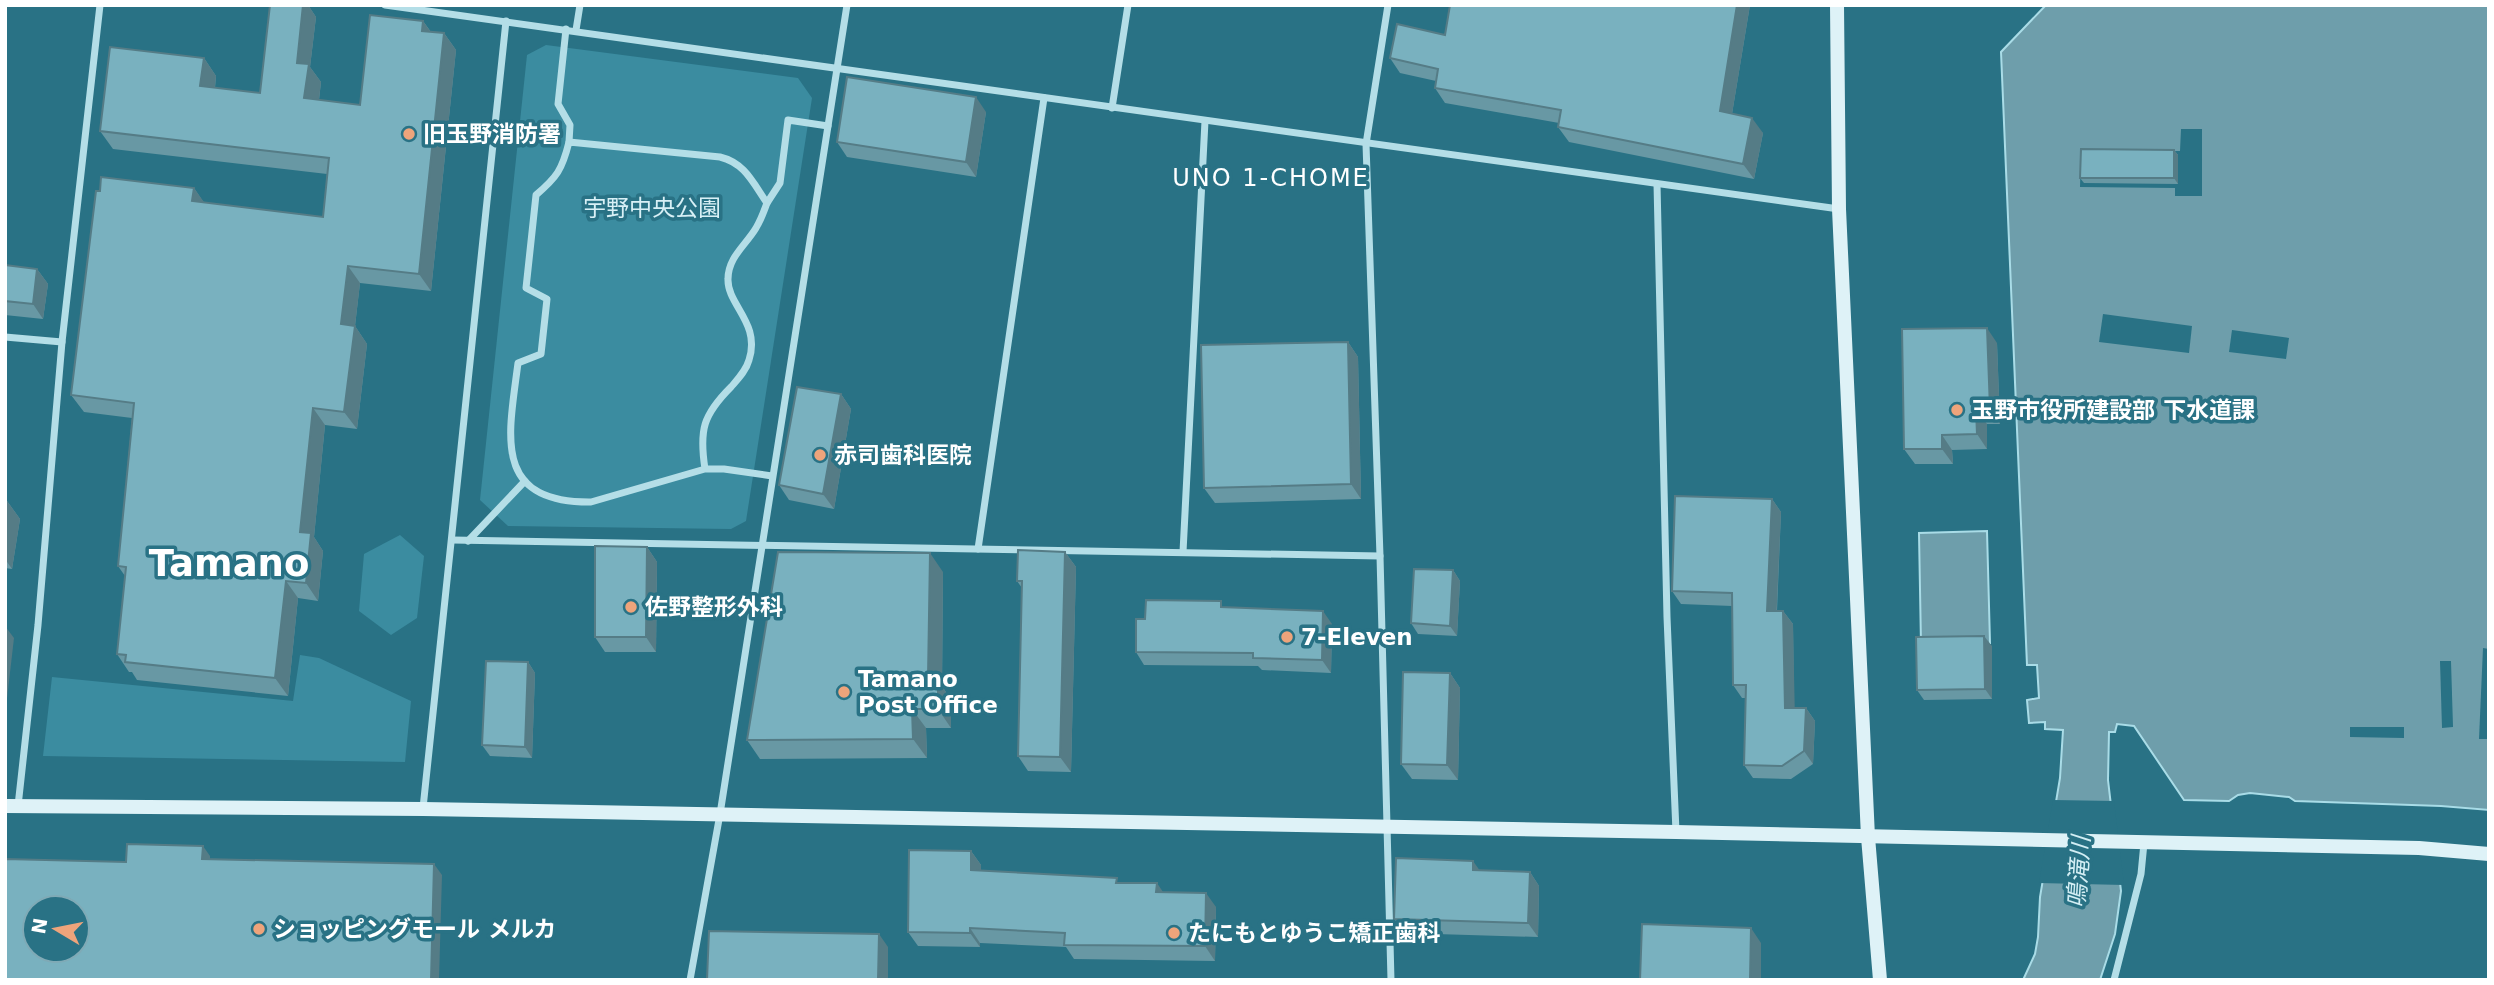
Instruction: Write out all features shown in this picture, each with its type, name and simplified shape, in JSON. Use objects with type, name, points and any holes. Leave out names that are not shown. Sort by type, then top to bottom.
[{"type":"street","points":[[100,5],[62,342],[38,625],[11,806],[423,809],[1676,832],[2419,848],[2489,854]]},
{"type":"street","points":[[385,5],[1839,209]]},
{"type":"street","points":[[576,30],[580,5]]},
{"type":"street","points":[[690,980],[720,814],[760,545],[847,5]]},
{"type":"street","points":[[1112,108],[1128,5]]},
{"type":"street","points":[[1388,5],[1366,144],[1391,980]]},
{"type":"street","points":[[1838,5],[1839,209],[1868,836],[1880,980]]},
{"type":"street","points":[[423,809],[506,21]]},
{"type":"street","points":[[566,29],[558,104],[570,125],[569,142],[559,173],[536,195],[526,288],[547,299],[541,354],[517,363],[509,432],[511,452],[525,481],[536,492],[554,500],[591,502],[705,470],[724,469],[772,476]]},
{"type":"street","points":[[978,549],[1044,98]]},
{"type":"street","points":[[705,470],[701,445],[704,424],[719,399],[742,375],[750,360],[750,332],[746,318],[728,288],[727,276],[737,253],[756,229],[767,203],[780,183],[788,120],[828,126]]},
{"type":"street","points":[[1183,552],[1205,121]]},
{"type":"street","points":[[569,142],[720,157],[735,161],[767,203]]},
{"type":"street","points":[[1657,184],[1667,617],[1676,832]]},
{"type":"street","points":[[5,337],[62,342]]},
{"type":"street","points":[[468,541],[525,481]]},
{"type":"street","points":[[452,540],[1380,556]]},
{"type":"street","points":[[2114,980],[2141,874],[2144,843]]},
{"type":"green space","name":"宇野中央公園","points":[[546,45],[798,78],[812,98],[746,521],[731,529],[508,526],[480,500],[527,55]]},
{"type":"green space","points":[[400,535],[424,556],[417,618],[391,635],[359,611],[364,554]]},
{"type":"green space","points":[[300,655],[319,658],[411,701],[405,762],[43,756],[52,677],[293,701]]},
{"type":"water","name":"鳴滝川","points":[[2046,5],[2489,5],[2489,810],[2295,801],[2289,797],[2250,793],[2238,795],[2229,801],[2184,800],[2134,726],[2117,724],[2115,732],[2109,732],[2108,780],[2121,891],[2115,934],[2100,980],[2023,980],[2035,954],[2038,937],[2040,897],[2060,778],[2063,730],[2045,729],[2045,722],[2029,723],[2027,700],[2039,698],[2037,665],[2027,665],[2001,52]]},
{"type":"water","points":[[1987,531],[1990,643],[1921,645],[1919,533]]},
{"type":"pier","points":[[2181,129],[2202,129],[2202,196],[2175,196],[2175,188],[2080,187],[2081,151],[2180,151]]},
{"type":"pier","points":[[2103,314],[2192,326],[2189,353],[2099,342]]},
{"type":"pier","points":[[2232,330],[2289,338],[2286,359],[2229,352]]},
{"type":"pier","points":[[2483,648],[2489,649],[2489,739],[2479,739]]},
{"type":"pier","points":[[2440,661],[2451,661],[2453,727],[2442,728]]},
{"type":"pier","points":[[2350,727],[2404,727],[2404,738],[2350,737]]},
{"type":"pier","points":[[2053,800],[2114,801],[2124,885],[2039,883]]},
{"type":"building","points":[[270,5],[303,5],[297,63],[309,64],[304,98],[360,105],[370,15],[423,21],[422,31],[444,33],[419,274],[348,266],[341,324],[355,326],[344,412],[313,408],[300,532],[311,533],[306,583],[286,581],[275,678],[125,662],[126,655],[117,654],[126,567],[118,566],[134,403],[71,395],[96,191],[100,191],[101,177],[194,188],[192,201],[323,217],[329,158],[100,131],[110,47],[204,58],[200,86],[260,93]]},
{"type":"building","points":[[1450,5],[1737,5],[1720,111],[1752,118],[1743,164],[1558,127],[1561,110],[1435,88],[1438,69],[1390,58],[1397,24],[1445,35]]},
{"type":"building","points":[[847,77],[976,97],[966,162],[837,142]]},
{"type":"building","points":[[2081,149],[2174,150],[2174,178],[2080,178]]},
{"type":"building","points":[[5,265],[37,269],[33,304],[5,301]]},
{"type":"building","name":"玉野市役所建設部 下水道課","points":[[1987,328],[1990,409],[1976,409],[1977,434],[1942,435],[1942,449],[1904,449],[1902,329]]},
{"type":"building","points":[[1348,342],[1351,484],[1204,488],[1201,345]]},
{"type":"building","name":"赤司歯科医院","points":[[797,387],[841,394],[823,494],[779,485]]},
{"type":"building","points":[[1675,496],[1772,499],[1767,611],[1783,611],[1785,708],[1806,708],[1804,751],[1782,766],[1744,765],[1746,685],[1733,685],[1732,593],[1672,591]]},
{"type":"building","name":"佐野整形外科","points":[[595,546],[647,547],[646,637],[595,637]]},
{"type":"building","points":[[1018,550],[1065,552],[1060,757],[1018,756],[1022,581],[1017,581]]},
{"type":"building","points":[[778,552],[930,553],[928,678],[938,681],[938,709],[912,709],[913,739],[747,740]]},
{"type":"building","points":[[1414,569],[1453,570],[1450,626],[1411,623]]},
{"type":"building","points":[[1146,600],[1221,601],[1221,607],[1323,611],[1322,660],[1253,658],[1253,653],[1136,652],[1136,619],[1145,619]]},
{"type":"building","points":[[1984,636],[1985,689],[1917,690],[1916,637]]},
{"type":"building","points":[[486,661],[528,662],[525,747],[482,745]]},
{"type":"building","points":[[1403,672],[1450,673],[1447,765],[1401,764]]},
{"type":"building","name":"ショッピングモール メルカ","points":[[127,844],[203,846],[202,859],[434,864],[431,980],[5,980],[5,859],[126,862]]},
{"type":"building","points":[[909,850],[971,851],[971,870],[1117,878],[1116,883],[1157,883],[1156,892],[1206,893],[1205,946],[1064,945],[1065,933],[970,928],[970,933],[908,932]]},
{"type":"building","points":[[1396,858],[1473,861],[1473,870],[1530,872],[1528,923],[1394,919]]},
{"type":"building","points":[[1642,924],[1751,928],[1750,980],[1640,980]]},
{"type":"building","points":[[709,931],[879,934],[878,980],[707,980]]},
{"type":"place","name":"旧玉野消防署","points":[[409,134]]},
{"type":"place","name":"玉野市役所建設部 下水道課","points":[[1957,410]]},
{"type":"place","name":"赤司歯科医院","points":[[820,455]]},
{"type":"place","name":"佐野整形外科","points":[[631,607]]},
{"type":"place","name":"7-Eleven","points":[[1287,637]]},
{"type":"place","name":"Tamano Post Office","points":[[844,692]]},
{"type":"place","name":"ショッピングモール メルカ","points":[[259,929]]},
{"type":"place","name":"たにもとゆうこ矯正歯科","points":[[1174,933]]},
{"type":"district","name":"UNO 1-CHOME","points":[[1271,178]]},
{"type":"district","name":"Tamano","points":[[229,563]]}]
